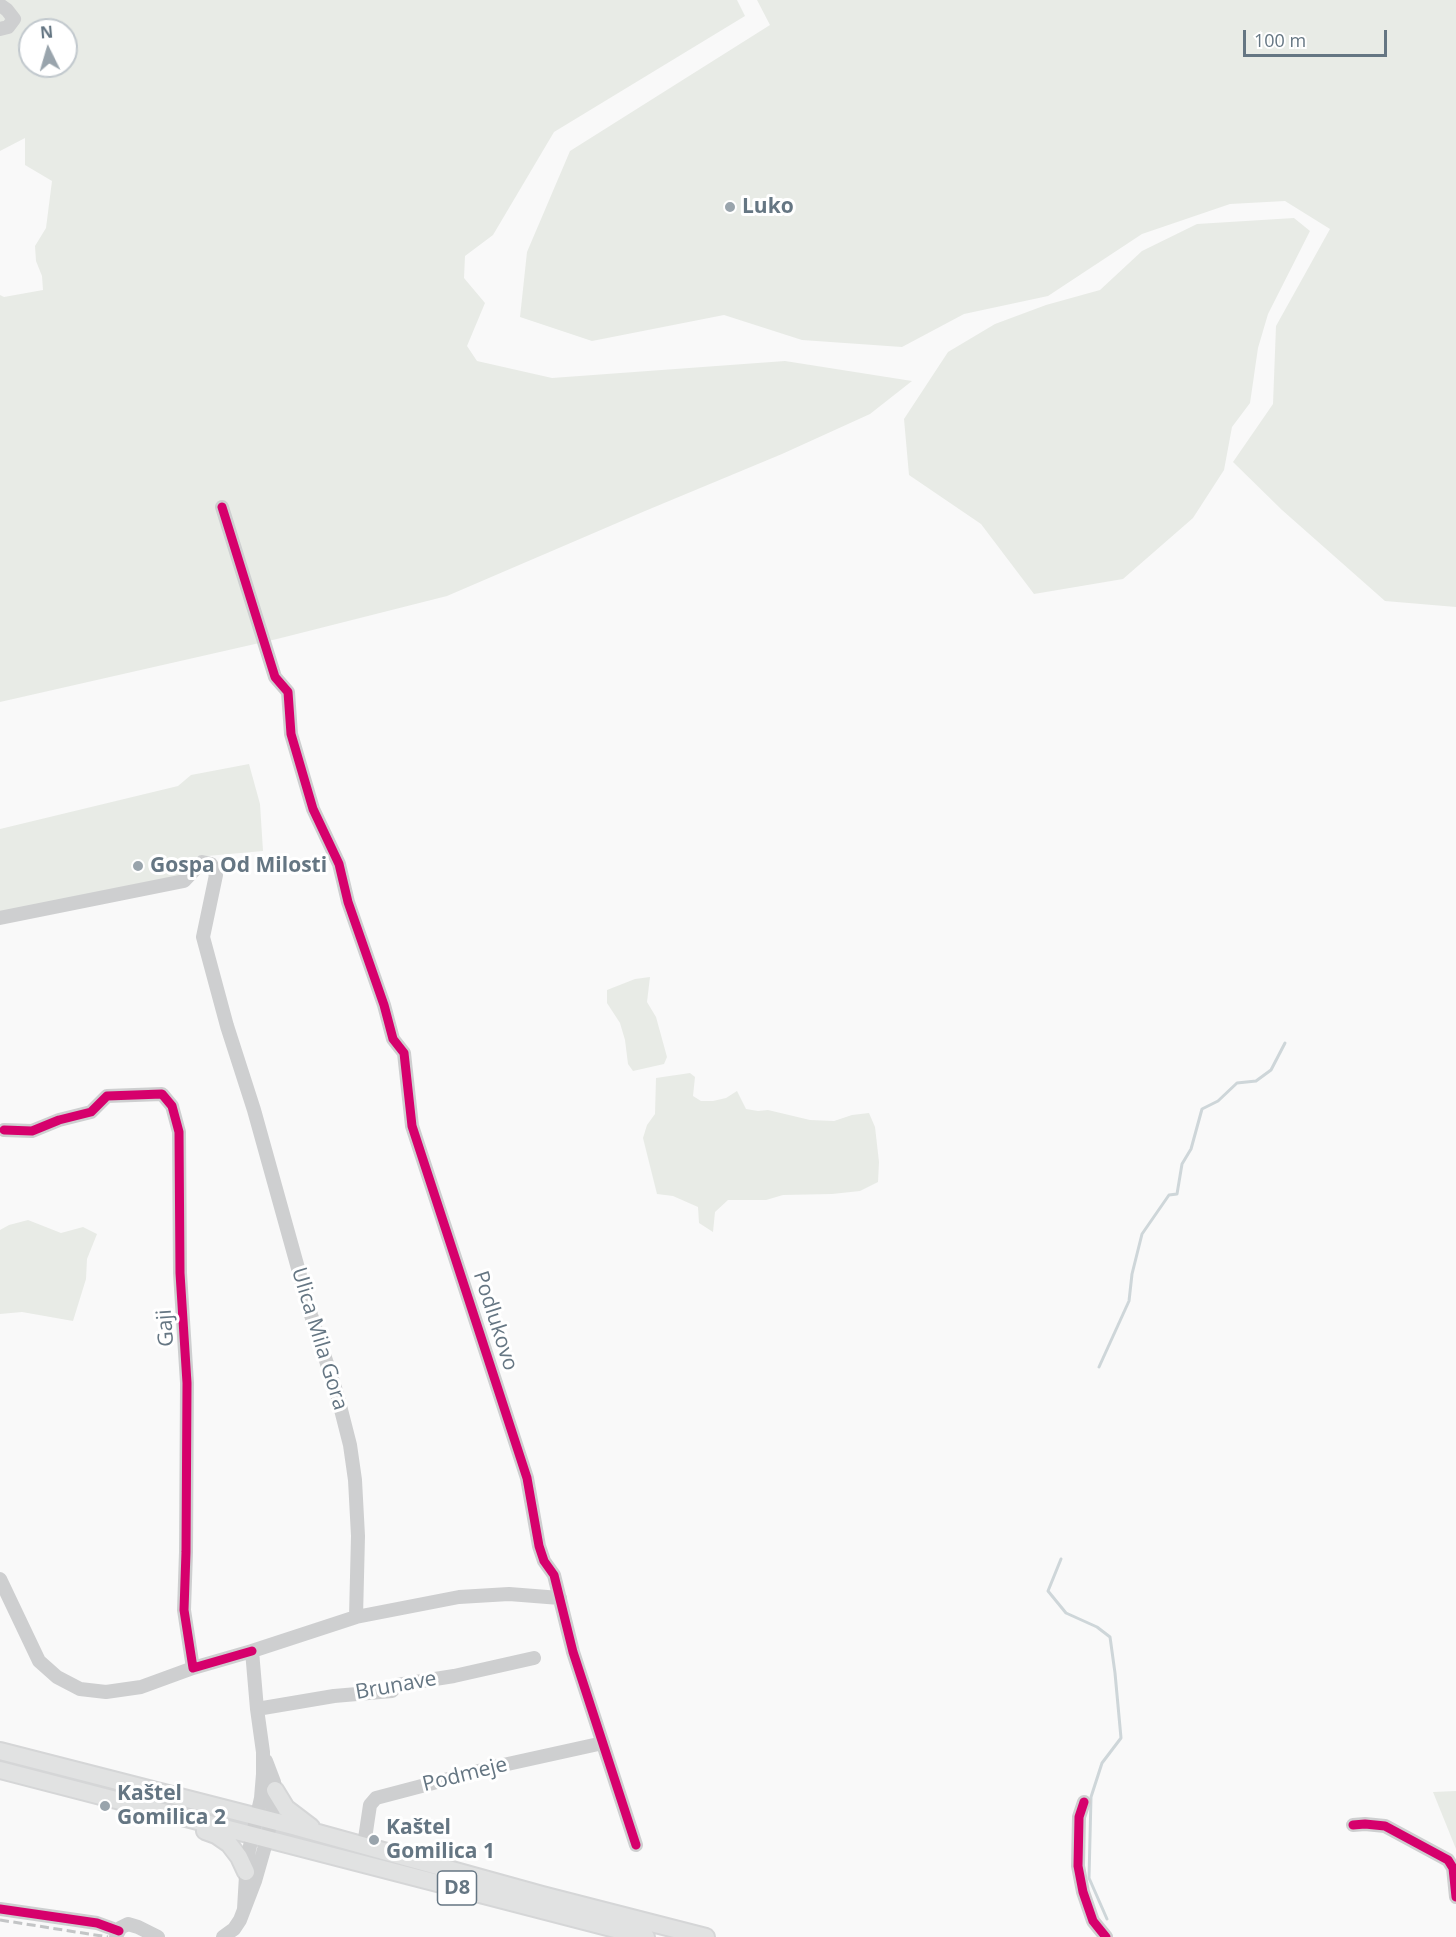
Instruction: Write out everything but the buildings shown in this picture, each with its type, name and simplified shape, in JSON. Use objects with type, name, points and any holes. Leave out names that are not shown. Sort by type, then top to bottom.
[{"type":"main road","name":"D8","points":[[0,1750],[706,1937]]},
{"type":"main road","name":"D8","points":[[0,1770],[646,1937]]},
{"type":"main road","points":[[275,1791],[286,1808],[322,1834]]},
{"type":"main road","points":[[191,1820],[197,1827],[216,1835],[229,1844],[239,1857],[246,1872]]},
{"type":"street","points":[[0,5],[14,19],[8,27],[0,29]]},
{"type":"street","name":"Podlukovo","points":[[222,507],[275,677],[288,692],[291,734],[313,809],[339,864],[348,902],[384,1005],[393,1040],[404,1053],[412,1126],[527,1478],[539,1546],[544,1561],[554,1575],[573,1652],[636,1845]]},
{"type":"street","name":"Ulica Mila Gora","points":[[0,918],[184,881],[202,862],[211,864],[216,875],[203,937],[350,1445],[355,1480],[358,1536],[356,1617]]},
{"type":"street","name":"Gaji","points":[[4,1130],[32,1131],[59,1120],[91,1112],[107,1096],[162,1094],[172,1106],[179,1132],[180,1273],[187,1383],[184,1610],[192,1668]]},
{"type":"street","points":[[0,1578],[39,1661],[57,1677],[80,1689],[106,1692],[141,1687],[192,1668],[356,1617],[459,1597],[508,1594],[560,1598]]},
{"type":"street","points":[[252,1651],[256,1709],[263,1752],[275,1791],[275,1807],[264,1819]]},
{"type":"street","name":"Brunave","points":[[256,1709],[334,1696],[392,1690],[397,1685],[454,1676],[534,1658]]},
{"type":"street","name":"Podmeje","points":[[364,1845],[370,1805],[376,1798],[473,1772],[603,1743]]},
{"type":"street","points":[[223,1937],[234,1929],[255,1881],[264,1819],[263,1752]]},
{"type":"street","points":[[1084,1802],[1079,1817],[1078,1866],[1083,1892],[1093,1921],[1106,1937]]},
{"type":"street","points":[[1353,1825],[1385,1826],[1448,1860],[1453,1868],[1456,1897]]},
{"type":"street","points":[[244,1909],[246,1872],[260,1838]]},
{"type":"street","points":[[0,1909],[97,1923],[117,1934],[123,1925],[133,1925],[158,1937]]},
{"type":"shaded area","points":[[0,0],[737,0],[745,16],[554,132],[493,235],[465,256],[464,278],[485,303],[467,346],[477,361],[552,378],[785,361],[912,381],[870,414],[782,454],[447,596],[277,639],[0,702],[0,295],[4,297],[43,290],[35,246],[46,228],[52,181],[25,165],[25,138],[0,151]]},
{"type":"shaded area","points":[[757,0],[1456,0],[1456,607],[1385,601],[1282,510],[1233,462],[1273,404],[1276,326],[1330,229],[1285,201],[1230,204],[1142,234],[1048,296],[964,314],[902,347],[802,340],[724,315],[592,341],[520,317],[527,252],[570,151],[770,25]]},
{"type":"shaded area","points":[[1294,218],[1310,231],[1268,314],[1258,348],[1250,403],[1232,427],[1224,470],[1193,518],[1123,579],[1034,594],[981,524],[909,475],[904,419],[948,352],[995,324],[1046,305],[1100,290],[1142,251],[1197,224]]},
{"type":"shaded area","points":[[249,764],[260,804],[263,851],[185,858],[184,876],[0,913],[0,829],[178,786],[191,775]]},
{"type":"shaded area","points":[[650,977],[647,1002],[656,1017],[667,1057],[664,1064],[633,1071],[628,1064],[620,1023],[607,1003],[607,990],[635,979]]},
{"type":"shaded area","points":[[690,1073],[695,1077],[693,1096],[701,1101],[726,1098],[737,1091],[746,1109],[768,1110],[810,1120],[834,1121],[852,1115],[869,1113],[875,1127],[879,1162],[878,1182],[860,1191],[783,1195],[766,1200],[728,1200],[715,1212],[713,1232],[699,1223],[698,1207],[673,1196],[657,1194],[643,1138],[647,1125],[655,1114],[656,1078]]},
{"type":"shaded area","points":[[28,1220],[61,1233],[83,1227],[97,1234],[87,1259],[86,1279],[73,1321],[22,1312],[0,1314],[0,1230]]},
{"type":"shaded area","points":[[1456,1791],[1456,1849],[1433,1792]]},
{"type":"waterway","points":[[1099,1367],[1129,1301],[1132,1274],[1142,1234],[1169,1195],[1177,1194],[1182,1164],[1191,1149],[1202,1109],[1218,1101],[1237,1083],[1256,1081],[1271,1070],[1285,1043]]},
{"type":"waterway","points":[[1061,1559],[1048,1591],[1066,1613],[1097,1627],[1110,1637],[1115,1673],[1121,1738],[1102,1763],[1091,1797],[1089,1878],[1107,1919]]},
{"type":"railway","points":[[0,1920],[108,1937]]},
{"type":"cycle path","points":[[222,507],[275,677],[288,692],[291,734],[313,809],[339,864],[348,902],[384,1005],[393,1039],[404,1053],[412,1126],[527,1478],[539,1546],[544,1561],[554,1575],[573,1652],[636,1845]]},
{"type":"cycle path","points":[[4,1130],[32,1131],[59,1120],[91,1112],[107,1096],[162,1094],[172,1106],[179,1132],[180,1273],[187,1383],[184,1610],[193,1668],[252,1651]]},
{"type":"cycle path","points":[[1084,1802],[1079,1817],[1078,1866],[1083,1892],[1093,1921],[1106,1937]]},
{"type":"cycle path","points":[[1353,1825],[1385,1826],[1448,1860],[1453,1868],[1456,1897]]},
{"type":"cycle path","points":[[0,1909],[97,1923],[119,1931]]},
{"type":"place","name":"Luko","points":[[730,207]]},
{"type":"place","name":"Gospa Od Milosti","points":[[138,866]]},
{"type":"place","name":"Kaštel Gomilica 2","points":[[105,1806]]},
{"type":"place","name":"Kaštel Gomilica 1","points":[[374,1840]]}]
